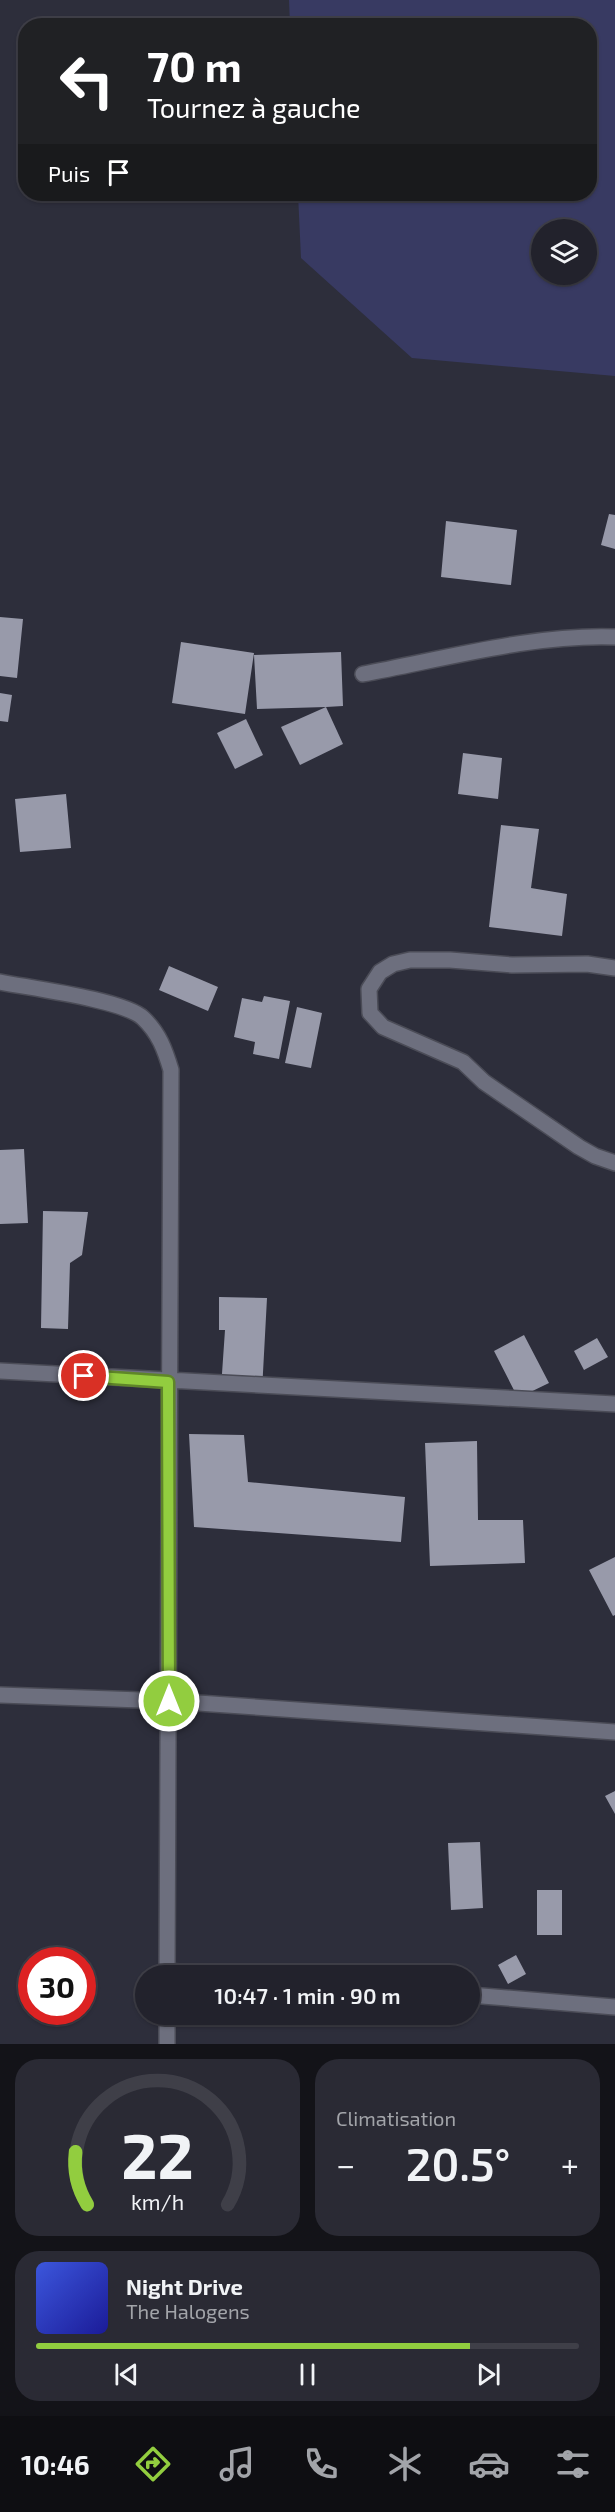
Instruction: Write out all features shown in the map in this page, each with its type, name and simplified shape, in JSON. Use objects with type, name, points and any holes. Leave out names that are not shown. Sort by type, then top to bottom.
[{"type":"street","points":[[363,674],[541,640],[584,636],[615,637]]},
{"type":"street","points":[[615,968],[587,964],[512,965],[450,960],[411,960],[393,964],[380,972],[369,989],[370,1013],[382,1027],[463,1062],[484,1082],[579,1147],[615,1163]]},
{"type":"street","points":[[0,982],[117,1004],[142,1016],[161,1038],[171,1070],[167,1965]]},
{"type":"street","points":[[0,1371],[168,1382],[615,1404]]},
{"type":"street","points":[[0,1695],[169,1701],[615,1732]]},
{"type":"street","points":[[480,1996],[615,2007]]},
{"type":"street","points":[[167,2025],[167,2044]]},
{"type":"shaded area","points":[[289,0],[615,0],[615,376],[412,358],[301,258],[298,201],[597,201],[597,18],[290,18]]},
{"type":"building","points":[[609,514],[615,515],[615,549],[601,545]]},
{"type":"building","points":[[446,521],[517,530],[511,585],[441,577]]},
{"type":"building","points":[[0,617],[23,619],[17,678],[0,676]]},
{"type":"building","points":[[181,642],[254,653],[245,714],[172,703]]},
{"type":"building","points":[[341,652],[343,706],[257,709],[254,655]]},
{"type":"building","points":[[0,693],[12,695],[8,722],[0,721]]},
{"type":"building","points":[[326,707],[343,744],[300,765],[281,727]]},
{"type":"building","points":[[246,719],[263,755],[235,769],[217,733]]},
{"type":"building","points":[[463,753],[502,758],[498,799],[458,794]]},
{"type":"building","points":[[66,794],[71,848],[20,852],[15,799]]},
{"type":"building","points":[[501,825],[539,829],[531,888],[567,894],[562,936],[489,927]]},
{"type":"building","points":[[169,966],[218,987],[208,1011],[159,990]]},
{"type":"building","points":[[264,996],[290,1001],[279,1059],[253,1054],[255,1042],[234,1037],[242,998],[262,1002]]},
{"type":"building","points":[[297,1007],[322,1013],[311,1068],[285,1063]]},
{"type":"building","points":[[24,1149],[28,1223],[0,1224],[0,1150]]},
{"type":"building","points":[[43,1211],[88,1212],[82,1255],[70,1263],[68,1329],[41,1328]]},
{"type":"building","points":[[219,1297],[267,1298],[262,1391],[221,1388],[225,1330],[219,1330]]},
{"type":"building","points":[[524,1335],[549,1383],[518,1398],[494,1351]]},
{"type":"building","points":[[597,1338],[608,1357],[584,1370],[574,1351]]},
{"type":"building","points":[[189,1434],[244,1435],[248,1482],[405,1497],[401,1542],[194,1527]]},
{"type":"building","points":[[477,1441],[478,1520],[523,1520],[525,1563],[430,1566],[425,1443]]},
{"type":"building","points":[[615,1557],[615,1615],[613,1616],[589,1570]]},
{"type":"building","points":[[615,1791],[615,1814],[605,1796]]},
{"type":"building","points":[[480,1842],[483,1908],[451,1910],[448,1843]]},
{"type":"building","points":[[537,1890],[562,1890],[562,1935],[537,1935]]},
{"type":"building","points":[[516,1955],[526,1974],[508,1984],[498,1965]]},
{"type":"route","points":[[84,1376],[168,1382],[169,1701]]}]
